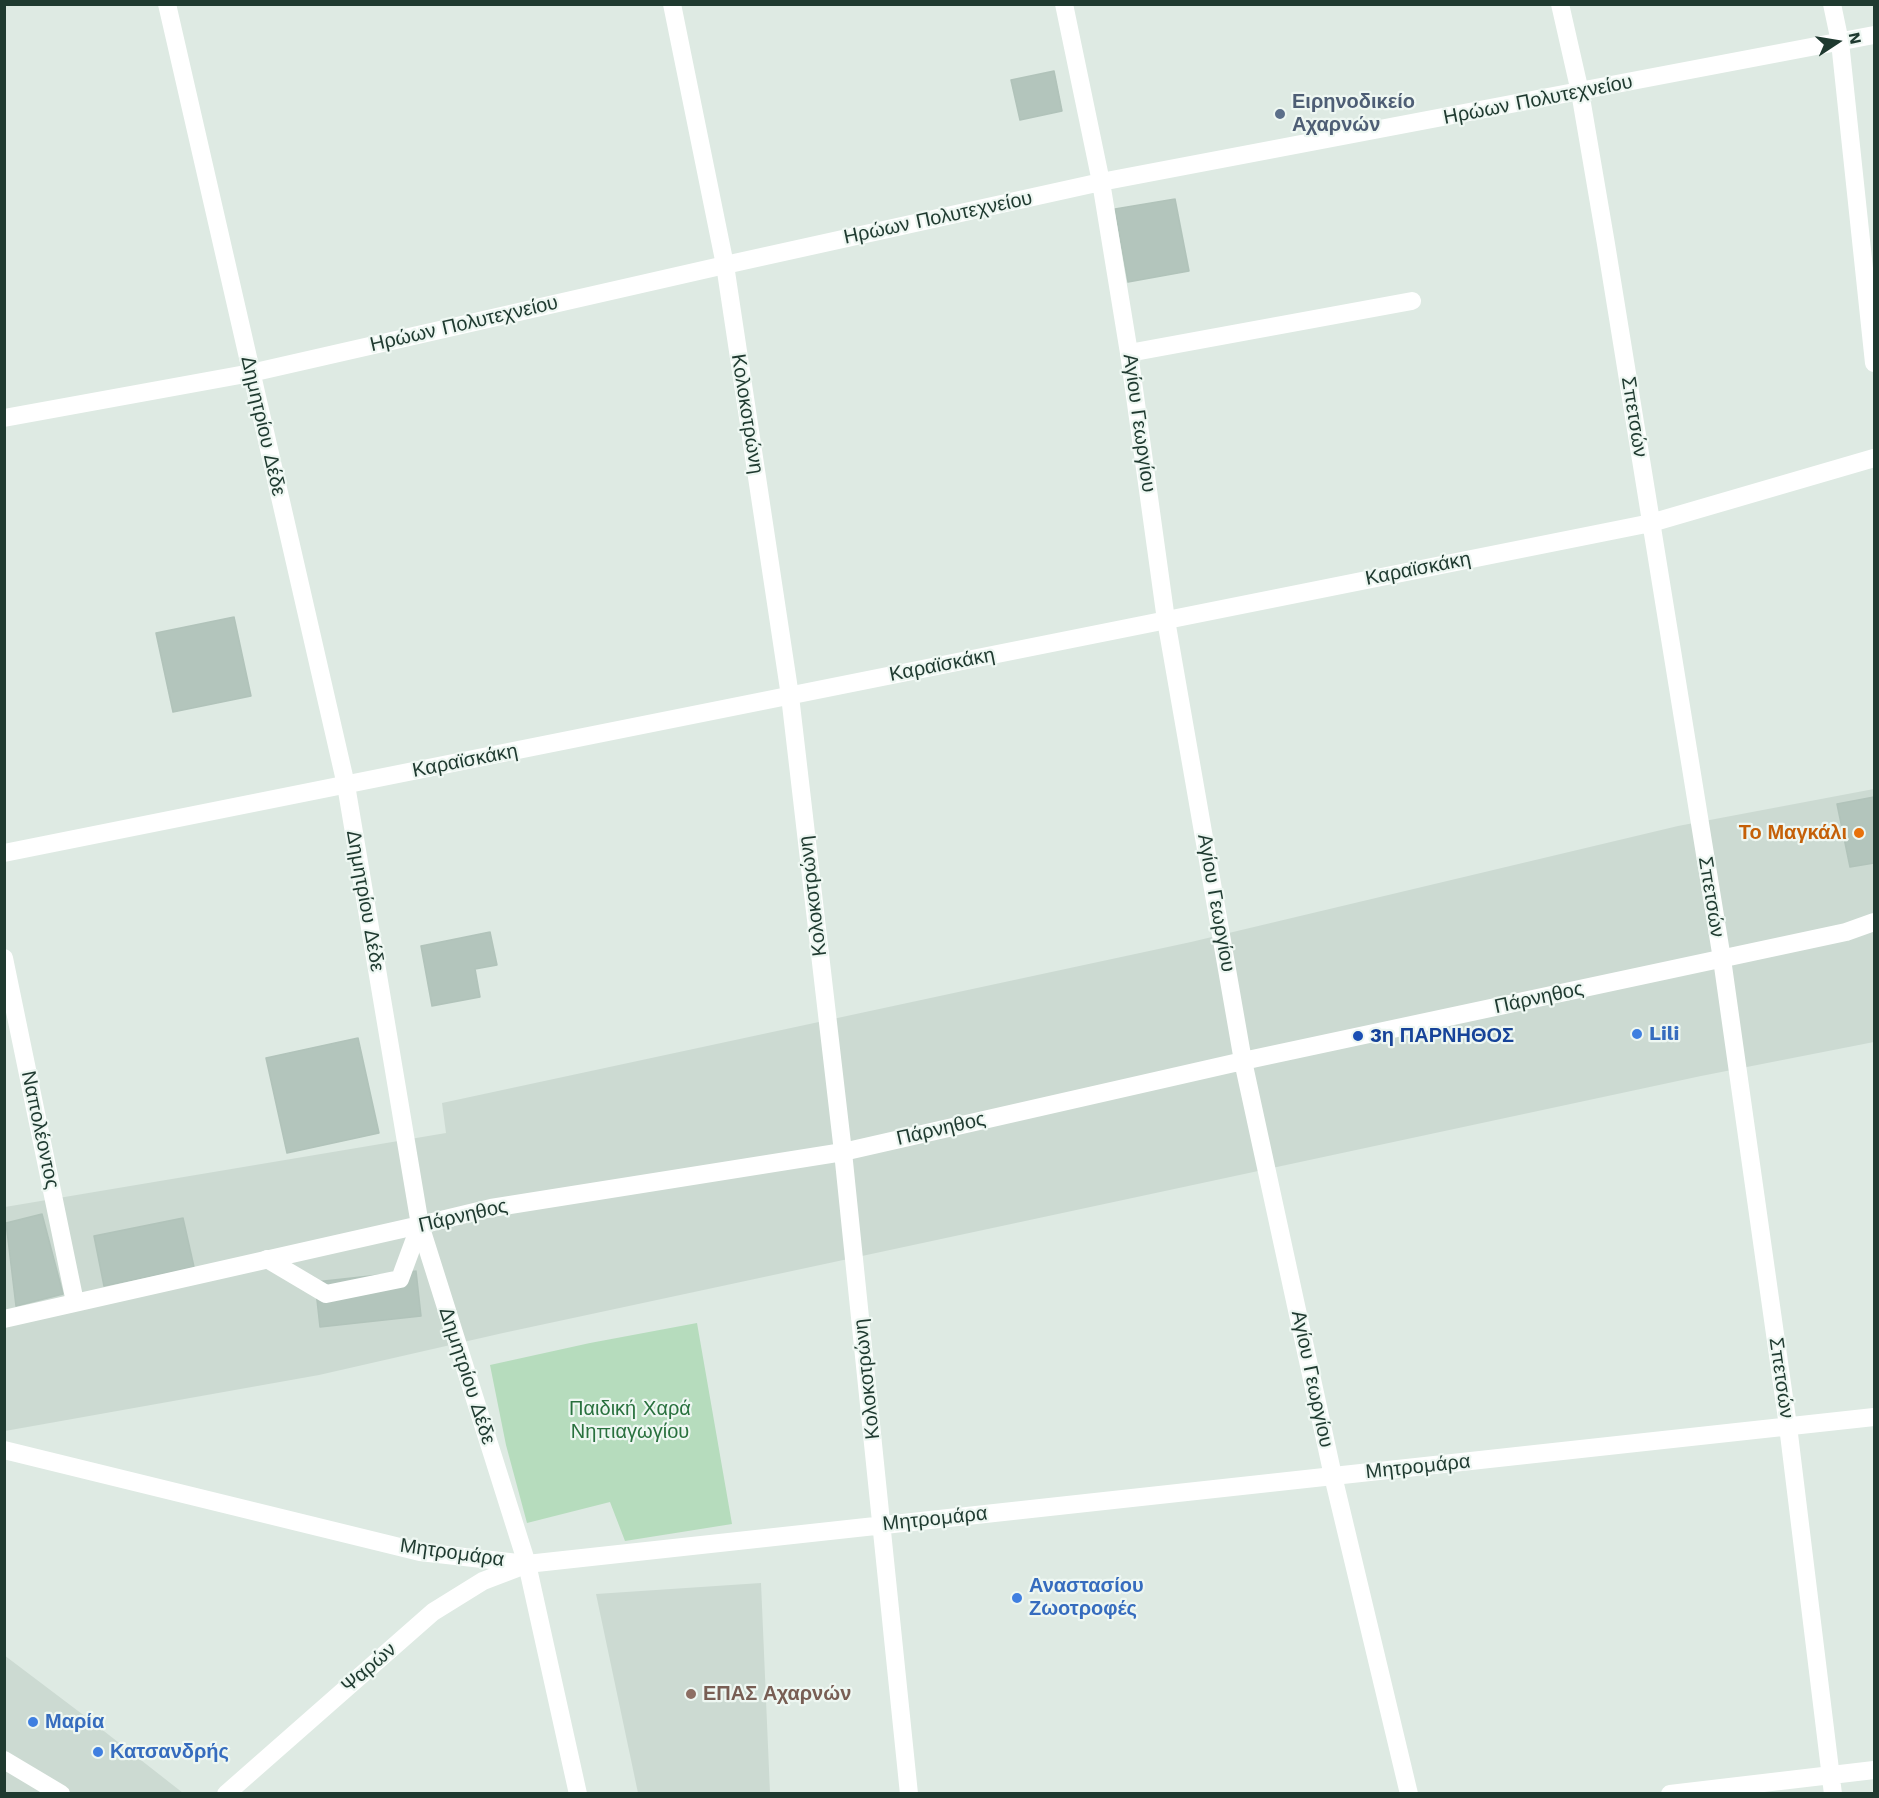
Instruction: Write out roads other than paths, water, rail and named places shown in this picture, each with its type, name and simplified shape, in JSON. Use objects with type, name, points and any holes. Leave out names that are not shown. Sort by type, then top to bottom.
[{"type":"street","name":"Δημητρίου Δέδε","points":[[167,4],[346,785],[420,1226],[527,1564],[578,1794]]},
{"type":"street","name":"Κολοκοτρώνη","points":[[672,4],[725,265],[790,696],[843,1152],[909,1794]]},
{"type":"street","name":"Αγίου Γεωργίου","points":[[1064,4],[1101,182],[1130,353],[1166,620],[1244,1061],[1333,1476],[1408,1794]]},
{"type":"street","name":"Σπετσών","points":[[1560,4],[1580,92],[1722,959],[1788,1426],[1833,1794]]},
{"type":"street","points":[[1832,4],[1840,42],[1875,363]]},
{"type":"street","name":"Ηρώων Πολυτεχνείου","points":[[4,418],[251,373],[1101,182],[1875,35]]},
{"type":"street","points":[[1130,353],[1412,301]]},
{"type":"street","name":"Καραϊσκάκη","points":[[4,853],[1651,523],[1875,458]]},
{"type":"street","name":"Πάρνηθος","points":[[4,1318],[420,1226],[491,1208],[843,1152],[1244,1061],[1846,932],[1875,922]]},
{"type":"street","name":"Ναπολέοντος","points":[[4,958],[75,1302]]},
{"type":"street","points":[[267,1259],[326,1294],[400,1279],[420,1226]]},
{"type":"street","name":"Μητρομάρα","points":[[4,1450],[420,1552],[527,1564],[1875,1417]]},
{"type":"street","name":"Ψαρών","points":[[226,1794],[433,1612],[483,1581],[527,1564]]},
{"type":"street","points":[[4,1760],[61,1794]]},
{"type":"street","points":[[1670,1794],[1875,1770]]},
{"type":"place","name":"Ειρηνοδικείο Αχαρνών","points":[[1280,114]]},
{"type":"place","name":"Το Μαγκάλι","points":[[1859,833]]},
{"type":"place","name":"Lili","points":[[1637,1034]]},
{"type":"place","name":"3η ΠΑΡΝΗΘΟΣ","points":[[1358,1036]]},
{"type":"place","name":"Αναστασίου Ζωοτροφές","points":[[1017,1598]]},
{"type":"place","name":"ΕΠΑΣ Αχαρνών","points":[[691,1694]]},
{"type":"place","name":"Μαρία","points":[[33,1722]]},
{"type":"place","name":"Κατσανδρής","points":[[98,1752]]},
{"type":"park label","name":"Παιδική Χαρά Νηπιαγωγίου","points":[[630,1420]]}]
